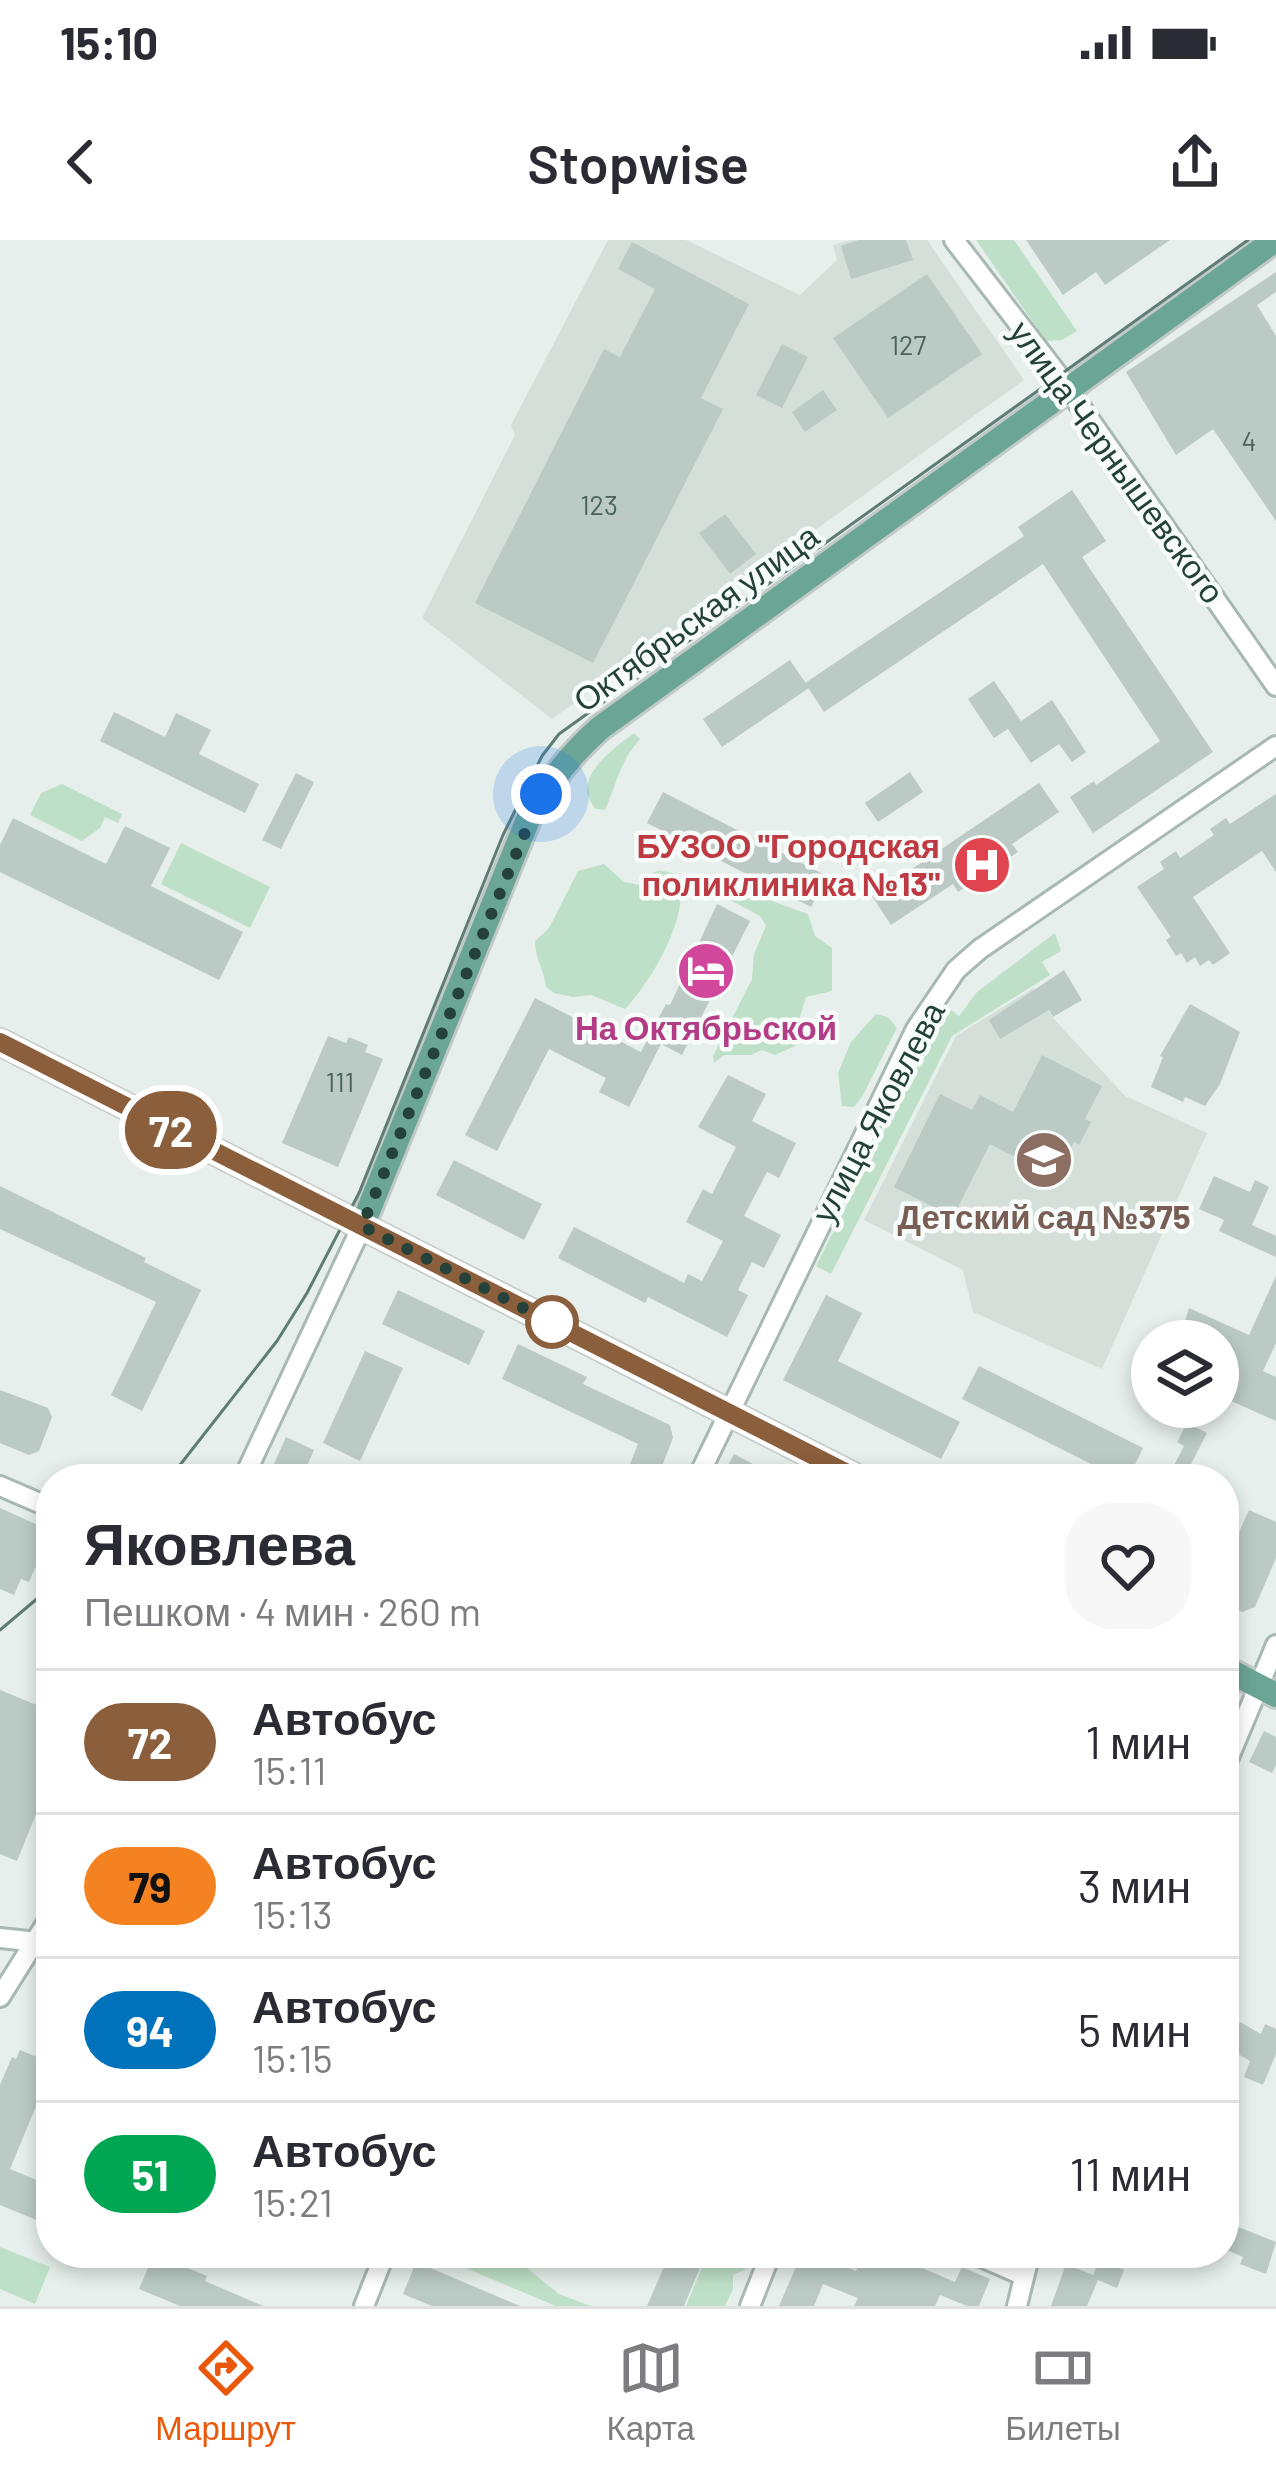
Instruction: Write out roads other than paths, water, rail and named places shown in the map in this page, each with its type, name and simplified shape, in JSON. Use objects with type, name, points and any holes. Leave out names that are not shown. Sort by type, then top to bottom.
[{"type":"main road","name":"Октябрьская улица","points":[[362,1226],[530,817],[555,774],[599,728],[1275,240]]},
{"type":"main road","points":[[0,1042],[830,1464]]},
{"type":"main road","points":[[1239,1676],[1267,1690]]},
{"type":"street","name":"улица Чернышевского","points":[[954,240],[1161,517],[1276,686]]},
{"type":"street","name":"улица Яковлева","points":[[704,1464],[916,1029],[956,970],[1276,746]]},
{"type":"street","name":"Октябрьская улица","points":[[250,1464],[362,1226]]},
{"type":"street","points":[[0,1486],[36,1502]]},
{"type":"street","points":[[1239,1741],[1267,1690],[1276,1645]]},
{"type":"street","points":[[0,1939],[36,1944]]},
{"type":"street","points":[[0,1997],[36,1954]]},
{"type":"street","points":[[364,2306],[380,2268]]},
{"type":"street","points":[[750,2306],[765,2268]]},
{"type":"street","points":[[1006,2268],[1022,2275]]},
{"type":"street","points":[[1017,2306],[1025,2268]]},
{"type":"tram line","points":[[181,1464],[277,1341],[359,1193],[503,835],[542,756],[559,734],[1248,240]]},
{"type":"tram line","points":[[0,1630],[36,1600]]},
{"type":"place","name":"БУЗОО \"Городская поликлиника №13\"","points":[[982,865]]},
{"type":"place","name":"На Октябрьской","points":[[706,971]]},
{"type":"place","name":"Детский сад №375","points":[[1044,1160]]}]
